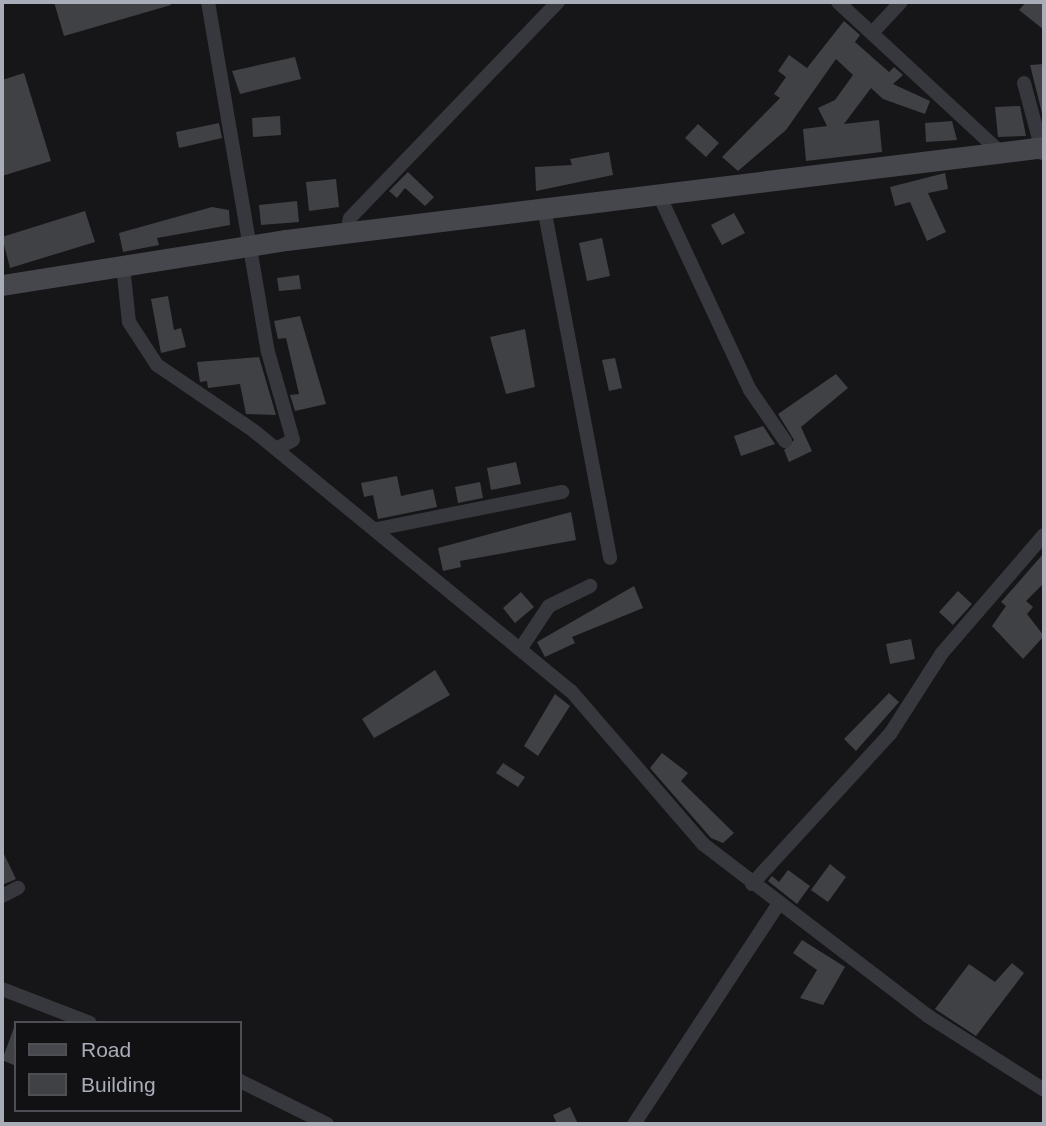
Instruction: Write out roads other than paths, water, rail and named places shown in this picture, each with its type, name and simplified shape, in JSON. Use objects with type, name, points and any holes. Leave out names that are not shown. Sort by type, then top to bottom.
[{"type":"street","points":[[208,2],[268,352],[293,440],[276,449]]},
{"type":"street","points":[[347,232],[350,218],[558,2]]},
{"type":"street","points":[[838,2],[1000,152]]},
{"type":"street","points":[[872,33],[901,2]]},
{"type":"street","points":[[2,285],[347,232],[1000,152],[1042,150],[1024,83]]},
{"type":"street","points":[[659,195],[750,390],[785,441]]},
{"type":"street","points":[[544,208],[610,558]]},
{"type":"street","points":[[123,266],[129,322],[139,345],[158,365],[276,449],[572,691],[703,844],[778,905],[928,1017],[1044,1090]]},
{"type":"street","points":[[377,529],[562,492]]},
{"type":"street","points":[[752,884],[890,734],[942,653],[1044,535]]},
{"type":"street","points":[[521,648],[549,606],[590,586]]},
{"type":"street","points":[[2,896],[18,888]]},
{"type":"street","points":[[634,1124],[778,905]]},
{"type":"street","points":[[2,989],[85,1021]]},
{"type":"street","points":[[242,1083],[327,1124]]}]
